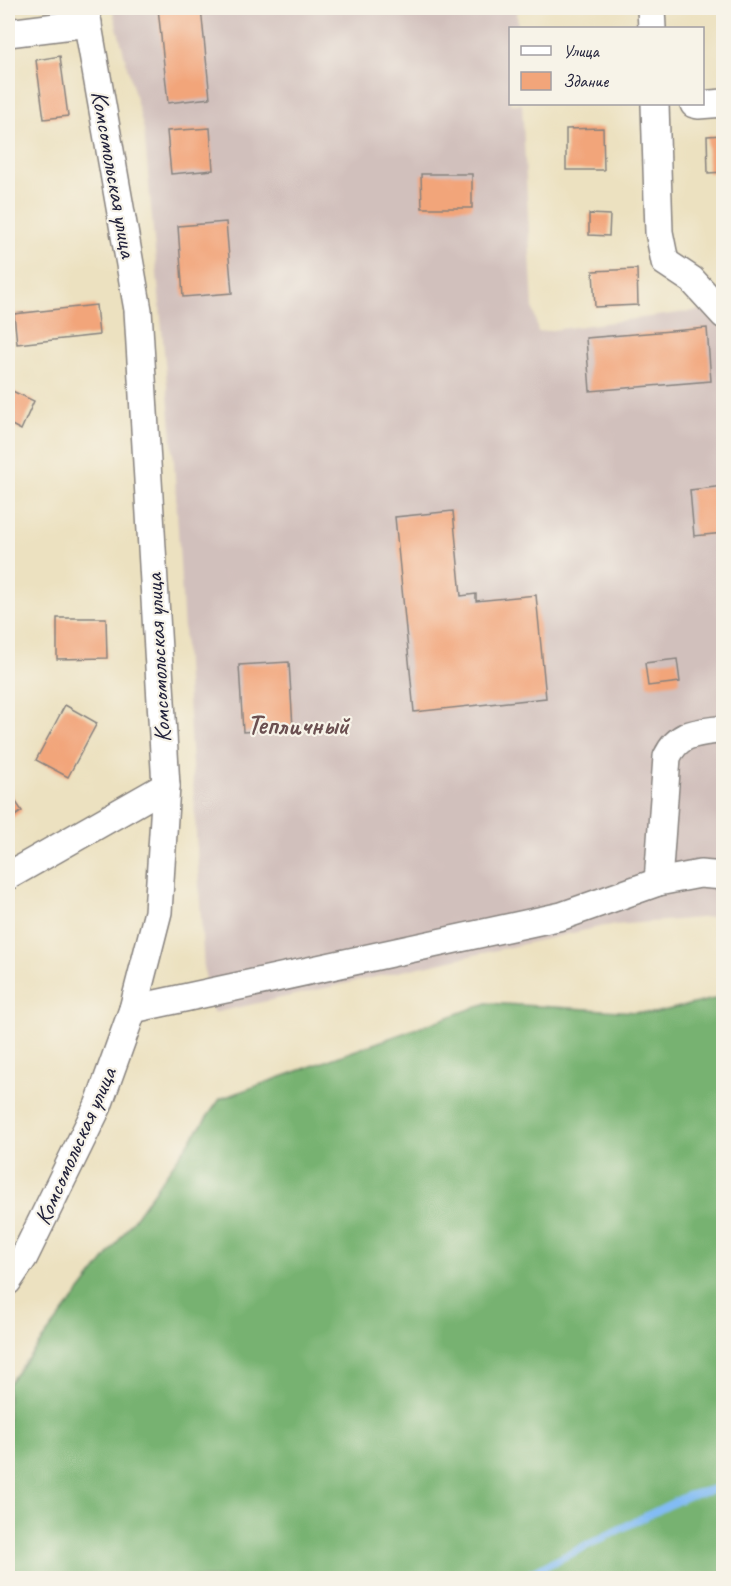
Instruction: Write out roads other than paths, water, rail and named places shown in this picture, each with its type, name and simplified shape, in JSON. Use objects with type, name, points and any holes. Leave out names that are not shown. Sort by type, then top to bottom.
[{"type":"street","points":[[651,8],[652,27]]},
{"type":"street","points":[[8,33],[86,15]]},
{"type":"street","name":"Комсомольская улица","points":[[8,1281],[24,1257],[98,1106],[133,1010],[158,912],[166,786],[138,310],[86,15]]},
{"type":"street","points":[[704,105],[723,103]]},
{"type":"street","points":[[655,105],[659,232],[665,262],[692,280],[723,315]]},
{"type":"street","points":[[658,882],[667,757],[672,746],[683,736],[723,729]]},
{"type":"street","points":[[8,876],[166,786]]},
{"type":"street","points":[[133,1010],[562,916],[658,882],[700,874],[723,876]]},
{"type":"waterway","points":[[521,1578],[687,1496],[724,1487]]},
{"type":"district","name":"Тепличный","points":[[298,725]]}]
